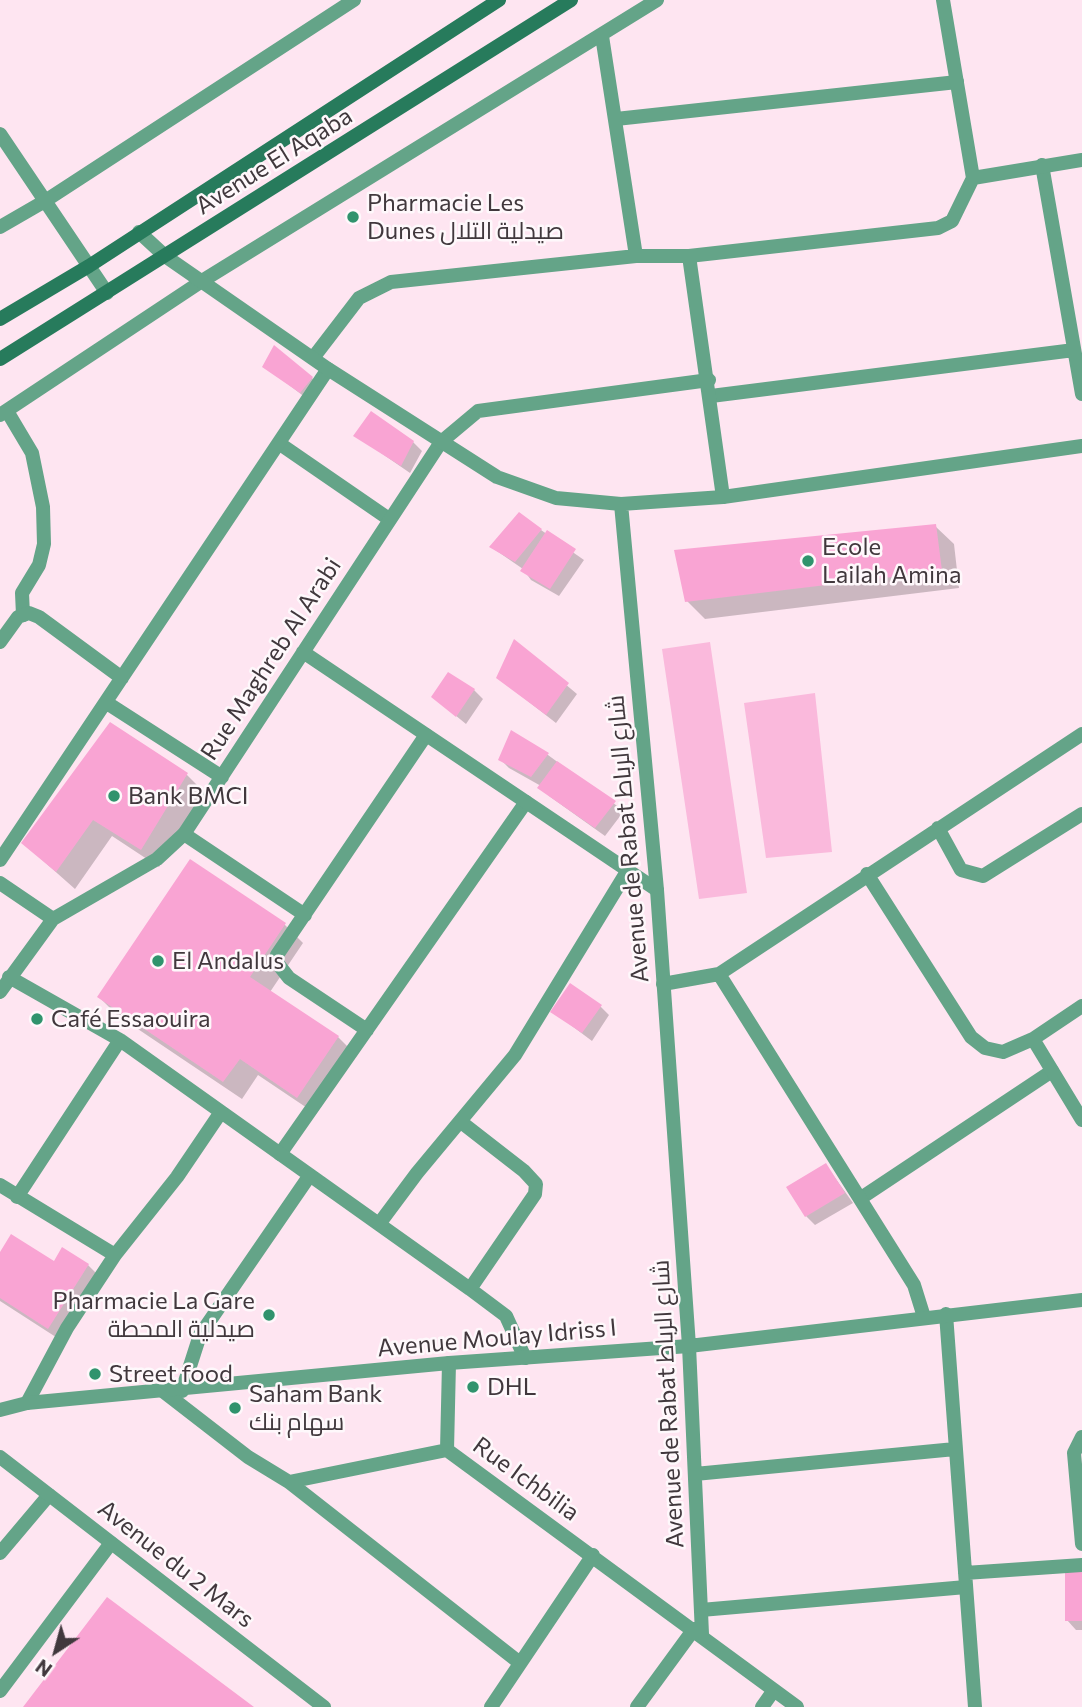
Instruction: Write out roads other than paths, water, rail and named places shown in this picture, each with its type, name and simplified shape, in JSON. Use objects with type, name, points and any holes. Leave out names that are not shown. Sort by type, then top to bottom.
[{"type":"main road","name":"Avenue El Aqaba","points":[[0,319],[89,266],[499,0]]},
{"type":"main road","name":"Avenue El Aqaba","points":[[0,359],[571,0]]},
{"type":"street","points":[[0,228],[354,0]]},
{"type":"street","points":[[23,615],[22,593],[39,565],[44,544],[43,507],[32,453],[4,413],[202,281],[657,0]]},
{"type":"street","points":[[313,358],[359,298],[391,282],[636,256],[689,256],[938,228],[952,221],[973,178],[943,0]]},
{"type":"street","points":[[602,36],[636,256]]},
{"type":"street","points":[[616,119],[957,82]]},
{"type":"street","points":[[0,134],[107,293]]},
{"type":"street","points":[[973,178],[1082,160]]},
{"type":"street","points":[[1042,165],[1082,394]]},
{"type":"street","points":[[139,232],[165,256],[328,369],[440,442],[497,477],[555,498],[621,504],[723,497],[1082,446]]},
{"type":"street","points":[[689,256],[709,380],[723,497]]},
{"type":"street","points":[[711,396],[1074,350]]},
{"type":"street","points":[[0,860],[328,369]]},
{"type":"street","name":"Rue Maghreb Al Arabi","points":[[0,992],[54,919],[157,859],[184,834],[440,442],[478,411],[709,380]]},
{"type":"street","points":[[280,443],[389,519]]},
{"type":"street","name":"Avenue de Rabat شارع الرباط","points":[[621,504],[657,890],[689,1346],[701,1610],[698,1631]]},
{"type":"street","points":[[0,642],[18,617],[38,617],[122,678]]},
{"type":"street","points":[[303,652],[657,890]]},
{"type":"street","points":[[107,703],[222,777]]},
{"type":"street","points":[[663,984],[719,974],[1082,734]]},
{"type":"street","points":[[367,1030],[289,978],[278,964],[277,955],[282,943],[305,915],[426,735]]},
{"type":"street","points":[[280,1154],[526,802]]},
{"type":"street","points":[[939,828],[961,870],[983,876],[1082,814]]},
{"type":"street","points":[[184,834],[305,915]]},
{"type":"street","points":[[379,1224],[417,1173],[515,1055],[628,870]]},
{"type":"street","points":[[867,874],[971,1037],[994,1052],[1003,1052],[1033,1039],[1082,1006]]},
{"type":"street","points":[[0,883],[54,919]]},
{"type":"street","points":[[719,974],[914,1284],[924,1317]]},
{"type":"street","points":[[9,977],[120,1040],[470,1289],[506,1316],[525,1359]]},
{"type":"street","points":[[1033,1039],[1082,1120]]},
{"type":"street","points":[[17,1197],[120,1040]]},
{"type":"street","points":[[861,1198],[1052,1071]]},
{"type":"street","points":[[27,1403],[67,1328],[115,1255],[177,1177],[221,1112]]},
{"type":"street","points":[[461,1122],[524,1171],[536,1184],[535,1194],[470,1289]]},
{"type":"street","points":[[182,1391],[200,1335],[310,1175]]},
{"type":"street","points":[[0,1185],[115,1255]]},
{"type":"street","name":"Avenue Moulay Idriss I","points":[[0,1410],[27,1403],[182,1391],[449,1363],[689,1346],[1082,1300]]},
{"type":"street","points":[[946,1314],[975,1707]]},
{"type":"street","points":[[447,1450],[449,1363]]},
{"type":"street","points":[[164,1392],[248,1457],[289,1482],[520,1663]]},
{"type":"street","points":[[1082,1437],[1074,1453],[1082,1544]]},
{"type":"street","points":[[695,1474],[955,1449]]},
{"type":"street","name":"Rue Ichbilia","points":[[289,1482],[447,1450],[698,1631],[797,1707]]},
{"type":"street","name":"Avenue du 2 Mars","points":[[0,1457],[324,1707]]},
{"type":"street","points":[[0,1553],[49,1495]]},
{"type":"street","points":[[0,1691],[111,1543]]},
{"type":"street","points":[[495,1706],[520,1663],[593,1555]]},
{"type":"street","points":[[701,1610],[1082,1565]]},
{"type":"street","points":[[637,1707],[698,1631]]},
{"type":"street","points":[[762,1707],[774,1690]]},
{"type":"place","name":"Pharmacie Les Dunes صيدلية التلال","points":[[353,217]]},
{"type":"place","name":"Ecole Lailah Amina","points":[[808,561]]},
{"type":"place","name":"Bank BMCI","points":[[114,796]]},
{"type":"place","name":"El Andalus","points":[[158,961]]},
{"type":"place","name":"Café Essaouira","points":[[37,1019]]},
{"type":"place","name":"Pharmacie La Gare صيدلية المحطة","points":[[269,1315]]},
{"type":"place","name":"Street food","points":[[95,1374]]},
{"type":"place","name":"DHL","points":[[473,1387]]},
{"type":"place","name":"Saham Bank سهام بنك","points":[[235,1408]]}]
